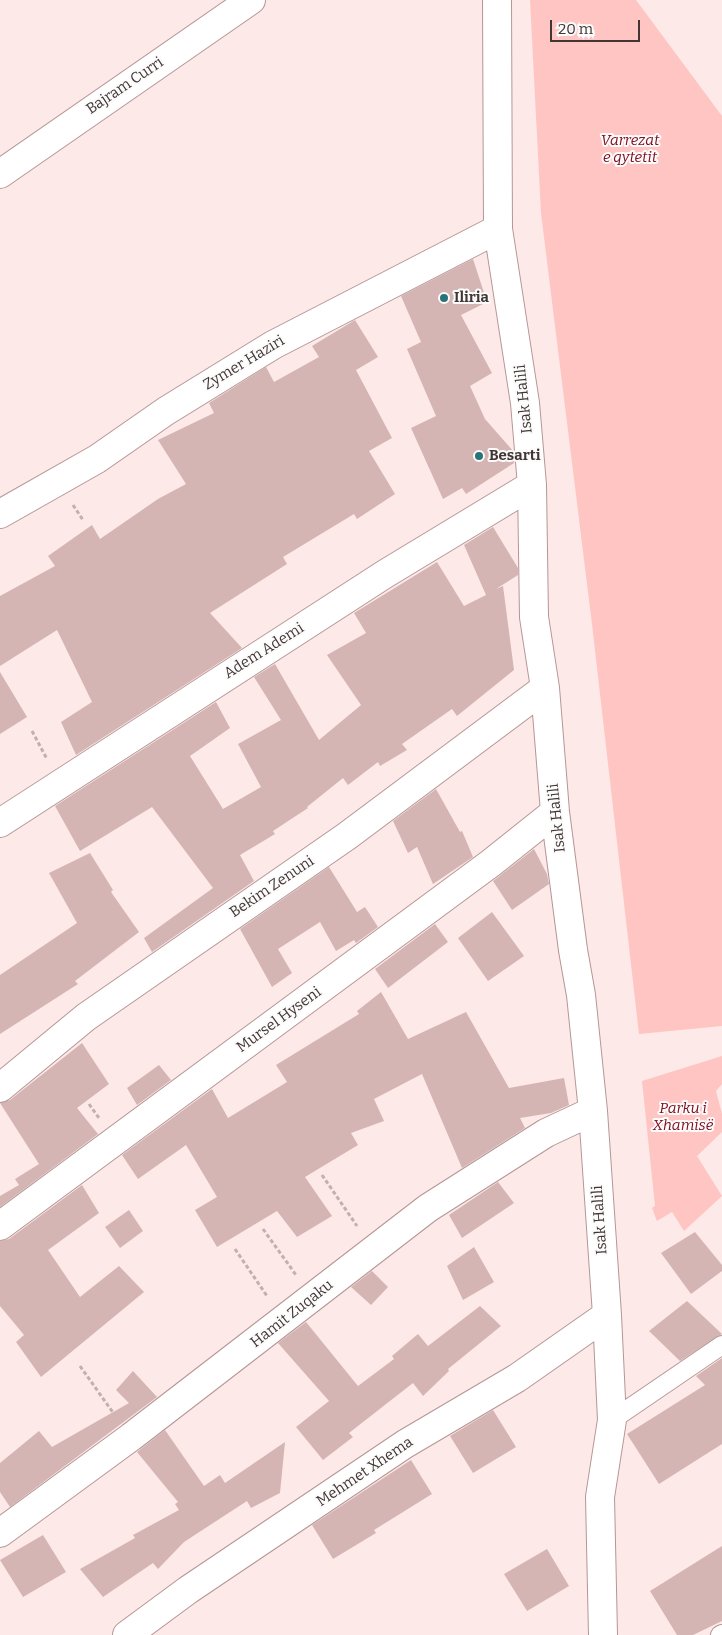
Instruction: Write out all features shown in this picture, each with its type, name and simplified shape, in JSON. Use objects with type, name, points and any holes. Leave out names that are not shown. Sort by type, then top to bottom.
[{"type":"street","name":"Bajram Curri","points":[[0,174],[251,0]]},
{"type":"street","name":"Isak Halili","points":[[498,0],[498,229],[524,394],[532,485],[534,617],[545,688],[555,812],[573,950],[582,995],[593,1111],[607,1315],[612,1420],[600,1497],[603,1635]]},
{"type":"street","name":"Zymer Haziri","points":[[0,514],[96,459],[166,411],[273,345],[498,229]]},
{"type":"street","name":"Adem Ademi","points":[[0,823],[352,595],[532,485]]},
{"type":"street","name":"Bekim Zenuni","points":[[0,1088],[86,1017],[346,836],[545,688]]},
{"type":"street","name":"Mursel Hyseni","points":[[0,1226],[491,863],[555,812]]},
{"type":"street","name":"Hamit Zuqaku","points":[[0,1533],[284,1321],[428,1208],[538,1138],[593,1111]]},
{"type":"street","name":"Mehmet Xhema","points":[[127,1635],[196,1585],[405,1444],[516,1378],[607,1315]]},
{"type":"lane","points":[[612,1420],[722,1345]]},
{"type":"path","points":[[322,1175],[374,1250]]},
{"type":"path","points":[[263,1229],[313,1298]]},
{"type":"path","points":[[235,1249],[284,1321]]},
{"type":"path","points":[[80,1366],[131,1437]]},
{"type":"green space","name":"Varrezat e qytetit","points":[[530,0],[636,0],[722,116],[722,1026],[639,1034],[592,624],[541,213]]},
{"type":"green space","name":"Parku i Xhamisë","points":[[722,1056],[722,1084],[716,1091],[722,1114],[722,1132],[697,1156],[722,1196],[684,1231],[672,1212],[657,1221],[652,1208],[655,1206],[642,1081]]},
{"type":"building","points":[[473,259],[487,302],[461,315],[492,373],[470,386],[485,419],[514,452],[514,463],[466,494],[462,488],[443,499],[411,428],[436,416],[407,349],[421,342],[401,296]]},
{"type":"building","points":[[355,320],[378,357],[356,370],[392,438],[369,451],[395,494],[357,519],[354,514],[283,557],[287,564],[210,613],[242,648],[76,755],[61,722],[92,702],[57,630],[0,666],[0,596],[55,566],[48,556],[92,525],[100,539],[158,499],[186,484],[158,440],[214,413],[209,403],[266,367],[274,382],[319,357],[312,346]]},
{"type":"building","points":[[493,527],[518,568],[518,575],[496,589],[503,586],[514,670],[457,716],[452,709],[402,744],[407,750],[380,766],[378,762],[348,785],[343,778],[308,808],[273,831],[275,834],[240,855],[254,881],[152,952],[144,938],[213,888],[152,807],[80,851],[55,806],[216,702],[230,728],[190,756],[223,809],[261,787],[238,744],[281,720],[254,677],[275,664],[319,740],[361,705],[327,655],[366,633],[354,613],[437,562],[464,606],[486,595],[464,545]]},
{"type":"building","points":[[0,672],[27,717],[0,734]]},
{"type":"building","points":[[436,789],[460,832],[462,831],[473,857],[433,884],[417,847],[408,853],[393,821]]},
{"type":"building","points":[[534,849],[547,874],[549,884],[512,910],[493,881]]},
{"type":"building","points":[[90,853],[113,890],[111,892],[139,932],[75,981],[78,984],[0,1034],[0,975],[77,923],[49,873]]},
{"type":"building","points":[[329,867],[357,912],[365,907],[378,927],[356,943],[354,940],[336,951],[320,922],[278,949],[292,973],[272,987],[240,929]]},
{"type":"building","points":[[492,912],[524,956],[488,981],[458,938]]},
{"type":"building","points":[[435,924],[448,942],[388,988],[375,969]]},
{"type":"building","points":[[381,992],[408,1039],[466,1012],[509,1088],[564,1078],[569,1105],[551,1113],[520,1118],[525,1128],[462,1168],[422,1074],[374,1099],[384,1121],[351,1133],[358,1145],[305,1177],[332,1216],[297,1237],[277,1211],[217,1247],[195,1210],[217,1197],[186,1145],[138,1179],[122,1155],[212,1089],[228,1118],[287,1082],[276,1065],[359,1014],[357,1011]]},
{"type":"building","points":[[82,1043],[109,1084],[77,1108],[98,1134],[0,1207],[0,1196],[19,1185],[15,1179],[39,1164],[0,1103],[10,1100]]},
{"type":"building","points":[[159,1065],[171,1080],[137,1105],[127,1088]]},
{"type":"building","points":[[498,1182],[514,1203],[462,1238],[449,1215]]},
{"type":"building","points":[[82,1185],[99,1213],[48,1250],[80,1297],[119,1266],[144,1292],[41,1377],[16,1342],[24,1335],[0,1306],[0,1241],[9,1239]]},
{"type":"building","points":[[129,1210],[143,1231],[120,1248],[105,1227]]},
{"type":"building","points":[[695,1232],[722,1265],[722,1271],[691,1294],[661,1253]]},
{"type":"building","points":[[474,1247],[494,1282],[463,1300],[447,1266]]},
{"type":"building","points":[[372,1271],[388,1287],[371,1305],[351,1287]]},
{"type":"building","points":[[687,1301],[722,1334],[680,1361],[649,1331]]},
{"type":"building","points":[[480,1306],[501,1326],[448,1369],[449,1371],[423,1396],[413,1383],[349,1433],[353,1437],[323,1460],[296,1427],[329,1401],[278,1343],[306,1322],[358,1386],[394,1359],[392,1356],[418,1334],[428,1346]]},
{"type":"building","points":[[722,1358],[722,1444],[659,1484],[627,1434],[705,1385],[696,1376]]},
{"type":"building","points":[[133,1371],[157,1397],[10,1507],[0,1492],[0,1463],[39,1431],[52,1447],[129,1403],[116,1390]]},
{"type":"building","points":[[493,1410],[516,1447],[473,1473],[450,1436]]},
{"type":"building","points":[[165,1430],[204,1486],[220,1475],[225,1483],[285,1442],[280,1493],[251,1508],[247,1501],[184,1542],[158,1569],[153,1563],[103,1597],[80,1569],[135,1538],[133,1535],[179,1510],[175,1504],[178,1502],[137,1452]]},
{"type":"building","points":[[411,1460],[432,1494],[374,1530],[376,1533],[333,1559],[312,1525]]},
{"type":"building","points":[[43,1535],[66,1572],[23,1597],[0,1560]]},
{"type":"building","points":[[722,1546],[722,1621],[693,1635],[677,1635],[650,1591]]},
{"type":"building","points":[[547,1549],[569,1586],[527,1611],[504,1574]]},
{"type":"place","name":"Iliria","points":[[444,298]]},
{"type":"place","name":"Besarti","points":[[479,456]]}]
